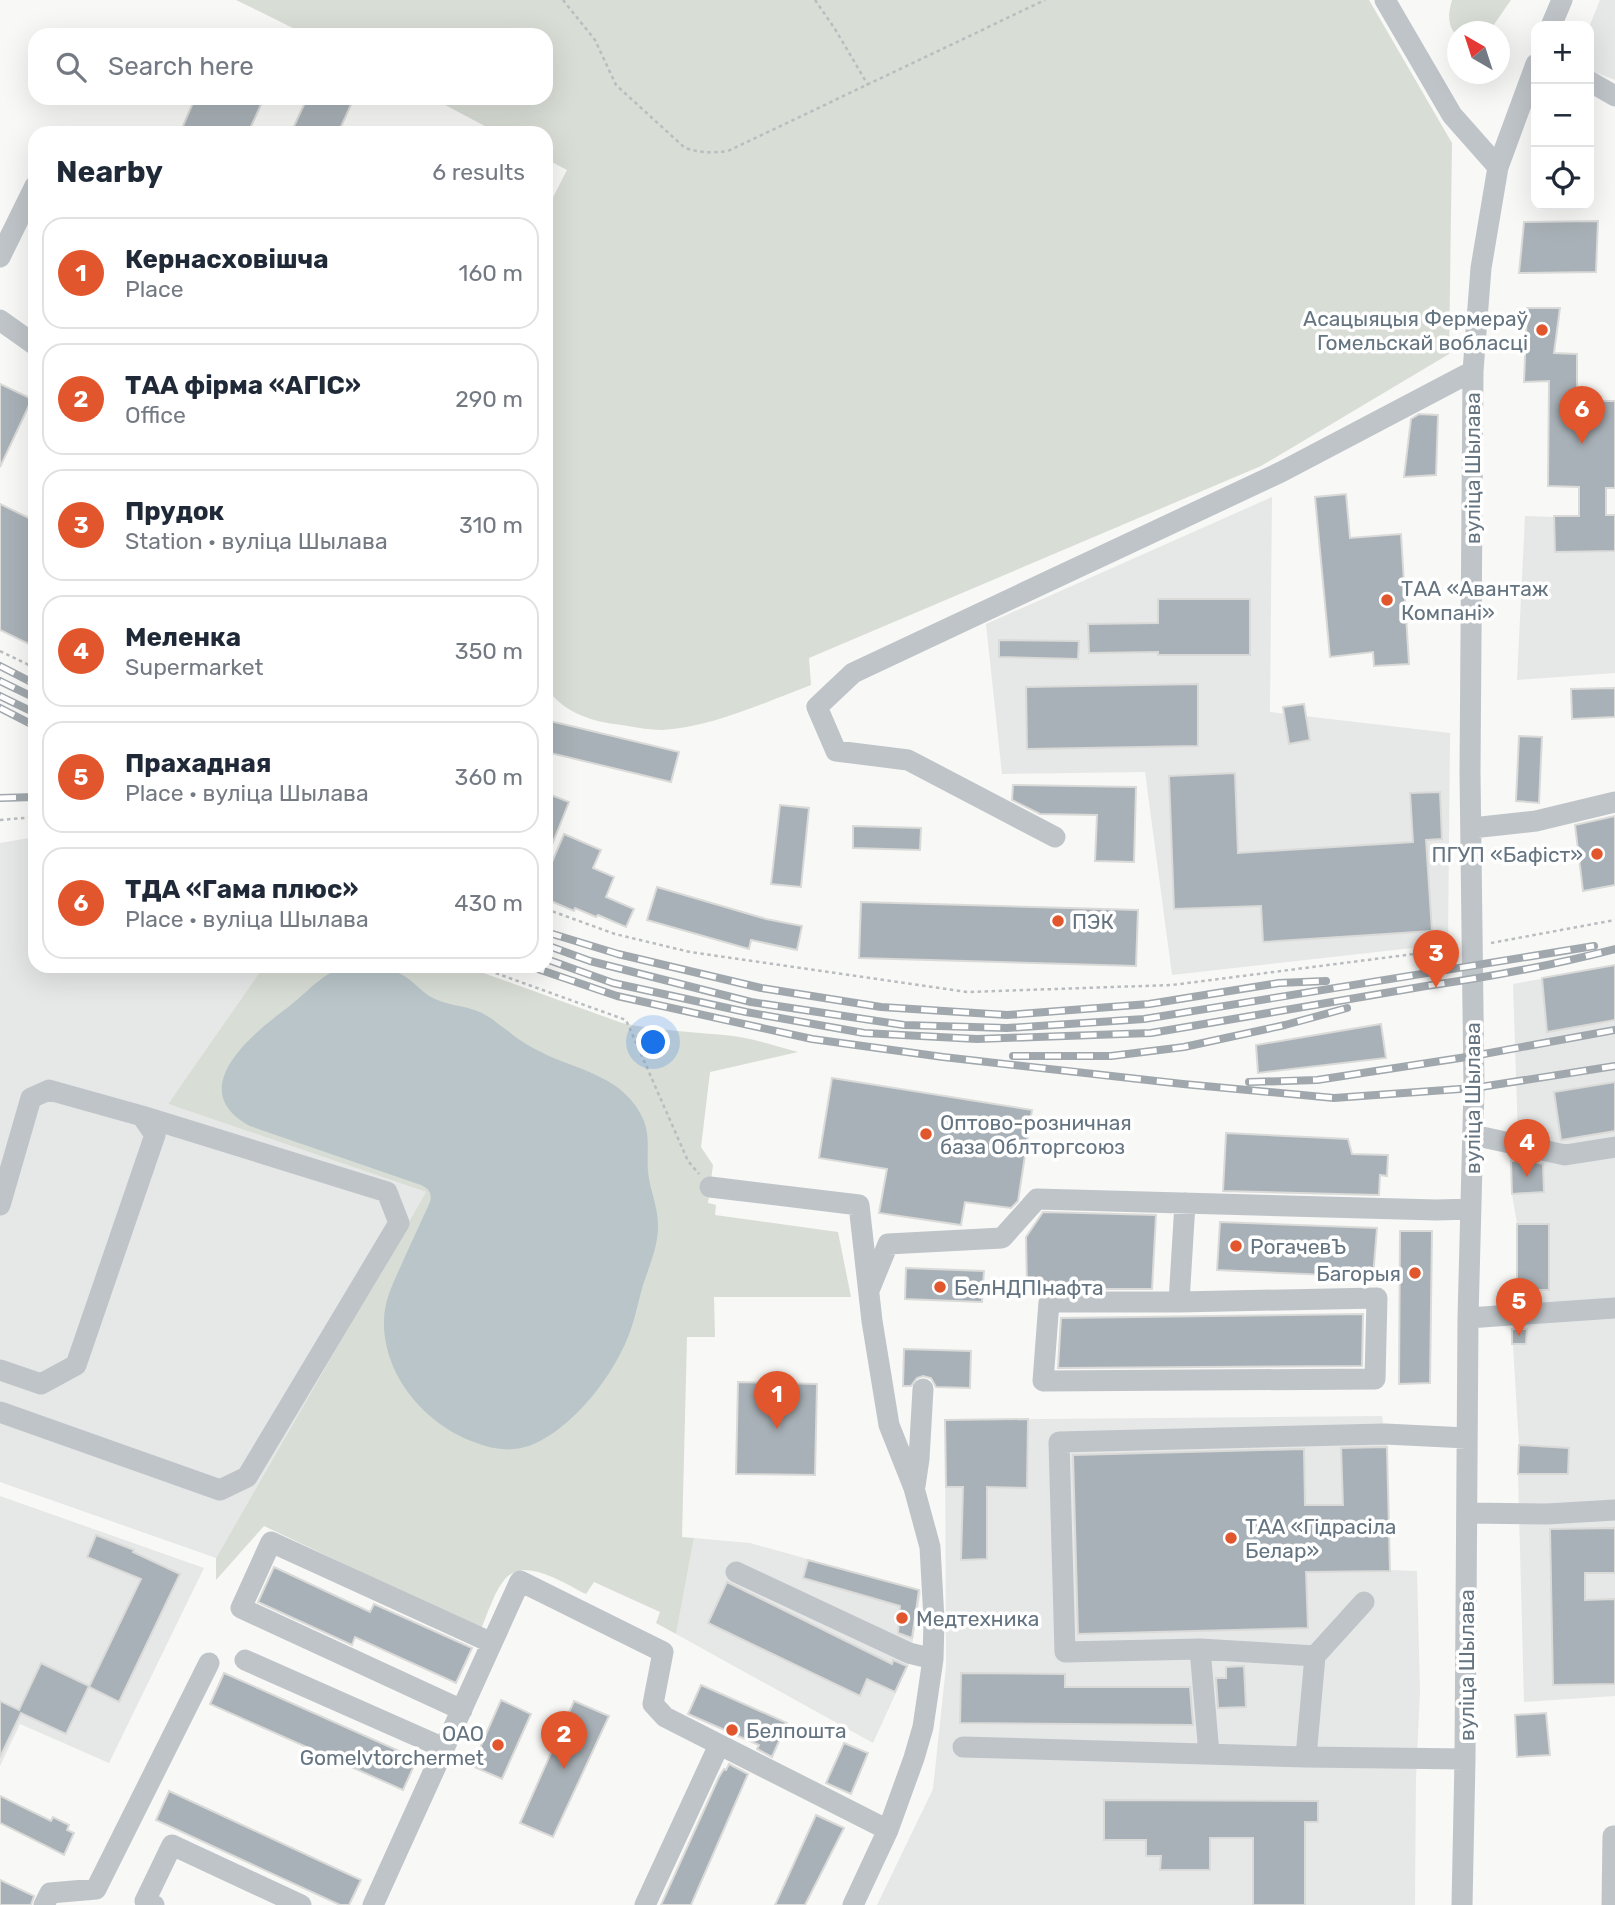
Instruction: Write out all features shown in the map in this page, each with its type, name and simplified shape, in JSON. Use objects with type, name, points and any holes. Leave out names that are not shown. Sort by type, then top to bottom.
[{"type":"street","points":[[1385,0],[1452,116],[1498,167]]},
{"type":"street","points":[[1553,21],[1562,0]]},
{"type":"street","name":"вуліца Шылава","points":[[1462,1905],[1468,1318],[1474,1088],[1470,772],[1473,371],[1481,268],[1498,167],[1531,78]]},
{"type":"street","points":[[1594,84],[1615,96]]},
{"type":"street","points":[[0,257],[28,200]]},
{"type":"street","points":[[0,320],[28,340]]},
{"type":"street","points":[[1055,838],[908,760],[836,751],[817,707],[853,673],[1281,472],[1473,371]]},
{"type":"street","points":[[1472,828],[1536,821],[1615,802]]},
{"type":"street","points":[[0,1205],[31,1098],[49,1090],[387,1192],[399,1223],[247,1477],[220,1490],[0,1412]]},
{"type":"street","points":[[0,1370],[41,1384],[76,1365],[155,1135],[142,1116]]},
{"type":"street","points":[[1473,1135],[1566,1155],[1615,1147]]},
{"type":"street","points":[[710,1187],[859,1205],[872,1321],[889,1425],[914,1488],[930,1547],[933,1659],[923,1727],[888,1829],[853,1905]]},
{"type":"street","points":[[869,1290],[888,1244],[1002,1238],[1037,1199],[1471,1209]]},
{"type":"street","points":[[1179,1302],[1185,1203]]},
{"type":"street","points":[[1377,1298],[1375,1378],[1043,1381],[1049,1301],[1179,1302],[1377,1298]]},
{"type":"street","points":[[1468,1318],[1615,1308]]},
{"type":"street","points":[[914,1488],[919,1459],[923,1389]]},
{"type":"street","points":[[1315,1656],[1200,1649],[1065,1651],[1059,1442],[1385,1434],[1467,1438]]},
{"type":"street","points":[[1467,1513],[1547,1514],[1615,1510]]},
{"type":"street","points":[[462,1710],[241,1608],[271,1542],[492,1643]]},
{"type":"street","points":[[736,1572],[909,1653],[933,1659]]},
{"type":"street","points":[[373,1905],[520,1581],[663,1652],[653,1703],[665,1717],[888,1829]]},
{"type":"street","points":[[1307,1757],[1315,1656],[1364,1602]]},
{"type":"street","points":[[1200,1649],[1209,1754]]},
{"type":"street","points":[[245,1660],[444,1748]]},
{"type":"street","points":[[44,1905],[50,1893],[96,1889],[209,1663]]},
{"type":"street","points":[[645,1905],[719,1745]]},
{"type":"street","points":[[963,1747],[1465,1759]]},
{"type":"street","points":[[1612,1905],[1615,1836]]},
{"type":"street","points":[[154,1905],[145,1901],[172,1844],[301,1905]]},
{"type":"path","points":[[563,0],[595,40],[616,85],[685,148],[710,153],[728,151],[1045,0]]},
{"type":"path","points":[[815,0],[869,85]]},
{"type":"path","points":[[0,651],[28,665]]},
{"type":"path","points":[[0,820],[28,818]]},
{"type":"path","points":[[553,912],[615,934],[690,952],[967,992],[1172,985],[1471,947],[1615,920]]},
{"type":"path","points":[[496,973],[626,1020],[688,1161],[710,1187]]},
{"type":"shaded area","points":[[236,0],[1369,0],[1452,143],[1449,354],[1261,466],[809,658],[811,685],[738,713],[681,728],[650,729],[594,720],[567,708],[553,696],[553,197],[567,170],[553,163],[553,126],[485,126],[445,105],[553,105],[553,28],[293,28]]},
{"type":"shaded area","points":[[1452,0],[1511,0],[1496,21],[1449,21]]},
{"type":"shaded area","points":[[1600,0],[1615,0],[1615,80],[1594,72],[1594,21],[1591,21]]},
{"type":"shaded area","points":[[1272,497],[1270,712],[1450,733],[1448,944],[1172,975],[1145,772],[1002,774],[986,624]]},
{"type":"shaded area","points":[[1525,516],[1615,519],[1615,673],[1517,680]]},
{"type":"shaded area","points":[[28,838],[28,973],[259,973],[168,1104],[426,1192],[216,1558],[0,1482],[0,843]]},
{"type":"shaded area","points":[[1615,965],[1615,1696],[1524,1702],[1519,1445],[1512,1329],[1517,1290],[1517,1224],[1512,1194],[1509,1139],[1518,1136],[1513,984]]},
{"type":"shaded area","points":[[259,973],[483,973],[622,1023],[741,1037],[798,1052],[710,1072],[701,1147],[713,1165],[708,1203],[716,1205],[715,1215],[838,1232],[851,1297],[714,1297],[715,1337],[687,1337],[682,1537],[694,1538],[676,1634],[656,1623],[660,1612],[594,1582],[586,1594],[545,1574],[523,1570],[513,1573],[501,1584],[481,1629],[264,1526],[216,1580],[216,1558],[426,1192],[168,1104]]},
{"type":"shaded area","points":[[330,973],[397,973],[406,977],[437,1000],[482,1013],[533,1048],[607,1081],[627,1095],[641,1114],[648,1138],[648,1172],[658,1229],[630,1331],[613,1367],[580,1410],[554,1433],[532,1445],[499,1449],[456,1434],[439,1423],[410,1395],[391,1360],[384,1321],[386,1305],[393,1283],[430,1202],[428,1190],[421,1185],[250,1126],[231,1112],[223,1096],[223,1080],[230,1063],[242,1047]]},
{"type":"shaded area","name":"ТАА «Гідрасіла Белар»","points":[[1382,1416],[1387,1447],[1390,1570],[1417,1571],[1420,1692],[1415,1905],[877,1905],[933,1789],[946,1666],[945,1420]]},
{"type":"shaded area","points":[[0,1496],[204,1568],[109,1763],[20,1724],[0,1766]]},
{"type":"shaded area","points":[[694,1538],[750,1543],[921,1591],[909,1664],[873,1743],[676,1634]]},
{"type":"building","points":[[192,105],[261,105],[251,126],[183,126]]},
{"type":"building","points":[[304,105],[351,105],[341,126],[294,126]]},
{"type":"building","points":[[1598,221],[1596,272],[1519,273],[1524,222]]},
{"type":"building","points":[[1527,308],[1560,308],[1554,353],[1577,354],[1577,401],[1615,401],[1615,488],[1606,488],[1606,515],[1615,515],[1615,551],[1555,552],[1554,516],[1579,516],[1579,487],[1548,486],[1549,381],[1524,382]]},
{"type":"building","points":[[0,384],[28,397],[28,408],[0,467]]},
{"type":"building","points":[[1419,414],[1438,415],[1436,475],[1404,477],[1411,419]]},
{"type":"building","points":[[1346,494],[1350,538],[1401,534],[1409,664],[1374,666],[1373,652],[1330,657],[1315,497]]},
{"type":"building","points":[[0,504],[28,518],[28,644],[0,630]]},
{"type":"building","points":[[1158,599],[1250,599],[1250,655],[1089,653],[1088,624],[1158,623]]},
{"type":"building","points":[[999,640],[1079,641],[1078,659],[999,657]]},
{"type":"building","points":[[1198,684],[1198,746],[1027,749],[1026,687]]},
{"type":"building","points":[[1615,688],[1615,717],[1572,719],[1571,689]]},
{"type":"building","points":[[1304,704],[1310,740],[1289,744],[1283,707]]},
{"type":"building","points":[[553,722],[679,752],[671,782],[553,754]]},
{"type":"building","points":[[1519,736],[1542,737],[1539,803],[1516,801]]},
{"type":"building","points":[[1235,773],[1238,853],[1413,842],[1410,793],[1440,792],[1442,839],[1426,840],[1432,931],[1263,942],[1261,906],[1174,909],[1169,776]]},
{"type":"building","points":[[1013,785],[1136,787],[1134,862],[1095,861],[1097,815],[1040,814],[1012,800]]},
{"type":"building","points":[[553,796],[569,802],[553,842]]},
{"type":"building","points":[[780,805],[809,808],[801,887],[771,884]]},
{"type":"building","name":"ПГУП «Бафіст»","points":[[1615,816],[1615,885],[1583,891],[1575,825]]},
{"type":"building","points":[[853,826],[921,828],[920,850],[853,848]]},
{"type":"building","points":[[564,834],[601,850],[593,868],[614,877],[606,897],[634,909],[626,927],[598,915],[596,917],[575,908],[574,911],[553,902],[553,860]]},
{"type":"building","points":[[657,887],[766,919],[802,926],[797,950],[751,940],[749,949],[647,920]]},
{"type":"building","points":[[861,902],[1138,910],[1136,966],[859,958]]},
{"type":"building","points":[[1615,965],[1615,1020],[1547,1032],[1542,978]]},
{"type":"building","points":[[1381,1024],[1386,1058],[1258,1073],[1256,1045]]},
{"type":"building","name":"Оптово-розничная база Облторгсоюз","points":[[832,1078],[1032,1110],[1018,1201],[1011,1208],[965,1202],[961,1225],[879,1213],[887,1169],[819,1158]]},
{"type":"building","points":[[1615,1082],[1615,1131],[1561,1140],[1554,1092]]},
{"type":"building","points":[[1226,1133],[1348,1139],[1352,1154],[1388,1155],[1387,1176],[1380,1175],[1379,1195],[1223,1191]]},
{"type":"building","points":[[1528,1160],[1543,1164],[1544,1192],[1512,1194],[1511,1161]]},
{"type":"building","points":[[1043,1212],[1156,1215],[1152,1289],[1027,1289],[1026,1237]]},
{"type":"building","points":[[1220,1222],[1377,1228],[1373,1277],[1217,1270]]},
{"type":"building","points":[[1517,1224],[1549,1224],[1549,1290],[1517,1290]]},
{"type":"building","points":[[1400,1231],[1432,1231],[1430,1383],[1399,1384]]},
{"type":"building","points":[[906,1268],[984,1271],[982,1302],[905,1299]]},
{"type":"building","points":[[1363,1314],[1362,1366],[1058,1368],[1061,1318]]},
{"type":"building","points":[[1512,1329],[1527,1329],[1526,1344],[1512,1344]]},
{"type":"building","points":[[904,1349],[971,1351],[970,1388],[936,1387],[931,1378],[923,1376],[917,1378],[911,1386],[903,1386]]},
{"type":"building","points":[[738,1382],[817,1384],[815,1475],[736,1474]]},
{"type":"building","points":[[1028,1419],[1027,1488],[987,1487],[987,1559],[961,1560],[963,1487],[946,1487],[945,1420]]},
{"type":"building","points":[[1519,1445],[1569,1448],[1568,1474],[1518,1474]]},
{"type":"building","name":"ТАА «Гідрасіла Белар»","points":[[1387,1447],[1390,1571],[1306,1572],[1308,1628],[1078,1634],[1073,1455],[1304,1449],[1305,1505],[1343,1505],[1341,1448]]},
{"type":"building","points":[[1615,1528],[1615,1573],[1585,1573],[1585,1600],[1615,1599],[1615,1684],[1553,1685],[1550,1529]]},
{"type":"building","points":[[96,1535],[134,1550],[133,1552],[180,1574],[119,1702],[89,1687],[141,1579],[87,1557]]},
{"type":"building","points":[[808,1560],[919,1590],[912,1638],[898,1633],[900,1606],[803,1578]]},
{"type":"building","points":[[274,1567],[370,1612],[374,1604],[472,1648],[456,1683],[355,1637],[352,1645],[258,1602]]},
{"type":"building","points":[[727,1582],[892,1664],[893,1660],[907,1666],[895,1692],[867,1679],[860,1696],[708,1623]]},
{"type":"building","points":[[41,1663],[89,1686],[66,1734],[21,1713],[0,1757],[0,1701],[19,1710]]},
{"type":"building","points":[[1244,1666],[1246,1707],[1218,1708],[1216,1678],[1226,1678],[1226,1667]]},
{"type":"building","points":[[224,1673],[417,1759],[403,1790],[210,1704]]},
{"type":"building","points":[[961,1673],[1065,1674],[1065,1687],[1190,1687],[1193,1725],[960,1723]]},
{"type":"building","points":[[701,1685],[787,1723],[772,1757],[757,1749],[759,1745],[688,1714]]},
{"type":"building","points":[[501,1700],[531,1714],[502,1779],[472,1766]]},
{"type":"building","points":[[574,1701],[609,1716],[553,1837],[520,1823]]},
{"type":"building","points":[[1546,1713],[1550,1755],[1517,1757],[1515,1715]]},
{"type":"building","points":[[844,1743],[868,1753],[851,1794],[826,1783]]},
{"type":"building","points":[[729,1764],[748,1774],[691,1905],[661,1905],[719,1777]]},
{"type":"building","points":[[169,1791],[361,1880],[349,1905],[340,1905],[156,1820]]},
{"type":"building","points":[[0,1796],[51,1821],[53,1817],[69,1825],[67,1830],[74,1833],[64,1855],[0,1823]]},
{"type":"building","points":[[1104,1800],[1318,1801],[1318,1822],[1305,1822],[1305,1905],[1253,1905],[1253,1838],[1210,1838],[1210,1870],[1160,1870],[1161,1856],[1146,1856],[1146,1840],[1104,1840]]},
{"type":"building","points":[[816,1815],[844,1828],[805,1905],[775,1905]]},
{"type":"building","points":[[0,1880],[34,1896],[31,1905],[0,1905]]},
{"type":"railway","points":[[0,666],[28,680]]},
{"type":"railway","points":[[0,681],[28,695]]},
{"type":"railway","points":[[0,696],[28,710]]},
{"type":"railway","points":[[0,708],[28,722]]},
{"type":"railway","points":[[0,798],[28,797]]},
{"type":"railway","points":[[553,934],[618,954],[761,988],[881,1007],[1007,1015],[1149,1004],[1279,983],[1326,981]]},
{"type":"railway","points":[[553,948],[590,961],[751,1002],[904,1025],[1007,1028],[1144,1019],[1594,946]]},
{"type":"railway","points":[[553,962],[613,983],[746,1012],[864,1033],[977,1039],[1151,1033],[1498,975],[1615,949]]},
{"type":"railway","points":[[550,973],[617,996],[812,1039],[943,1057],[1334,1098],[1474,1088],[1615,1066]]},
{"type":"railway","points":[[1013,1056],[1111,1056],[1184,1047],[1285,1025],[1347,1008]]},
{"type":"railway","points":[[1249,1082],[1317,1080],[1473,1056],[1615,1030]]},
{"type":"place","name":"Асацыяцыя Фермераў Гомельскай вобласці","points":[[1542,330]]},
{"type":"place","name":"ТДА «Гама плюс»","points":[[1582,444]]},
{"type":"place","name":"ТАА «Авантаж Компані»","points":[[1387,600]]},
{"type":"place","name":"ПГУП «Бафіст»","points":[[1597,854]]},
{"type":"place","name":"ПЭК","points":[[1058,921]]},
{"type":"place","name":"Прудок","points":[[1436,988]]},
{"type":"place","name":"Оптово-розничная база Облторгсоюз","points":[[926,1134]]},
{"type":"place","name":"Меленка","points":[[1527,1177]]},
{"type":"place","name":"РогачевЪ","points":[[1236,1246]]},
{"type":"place","name":"Багорыя","points":[[1415,1273]]},
{"type":"place","name":"БелНДПІнафта","points":[[940,1287]]},
{"type":"place","name":"Прахадная","points":[[1519,1336]]},
{"type":"place","name":"Кернасховішча","points":[[777,1429]]},
{"type":"place","name":"ТАА «Гідрасіла Белар»","points":[[1231,1538]]},
{"type":"place","name":"Медтехника","points":[[902,1618]]},
{"type":"place","name":"Белпошта","points":[[732,1730]]},
{"type":"place","name":"OAO Gomelvtorchermet","points":[[498,1745]]},
{"type":"place","name":"ТАА фірма «АГІС»","points":[[564,1769]]}]
